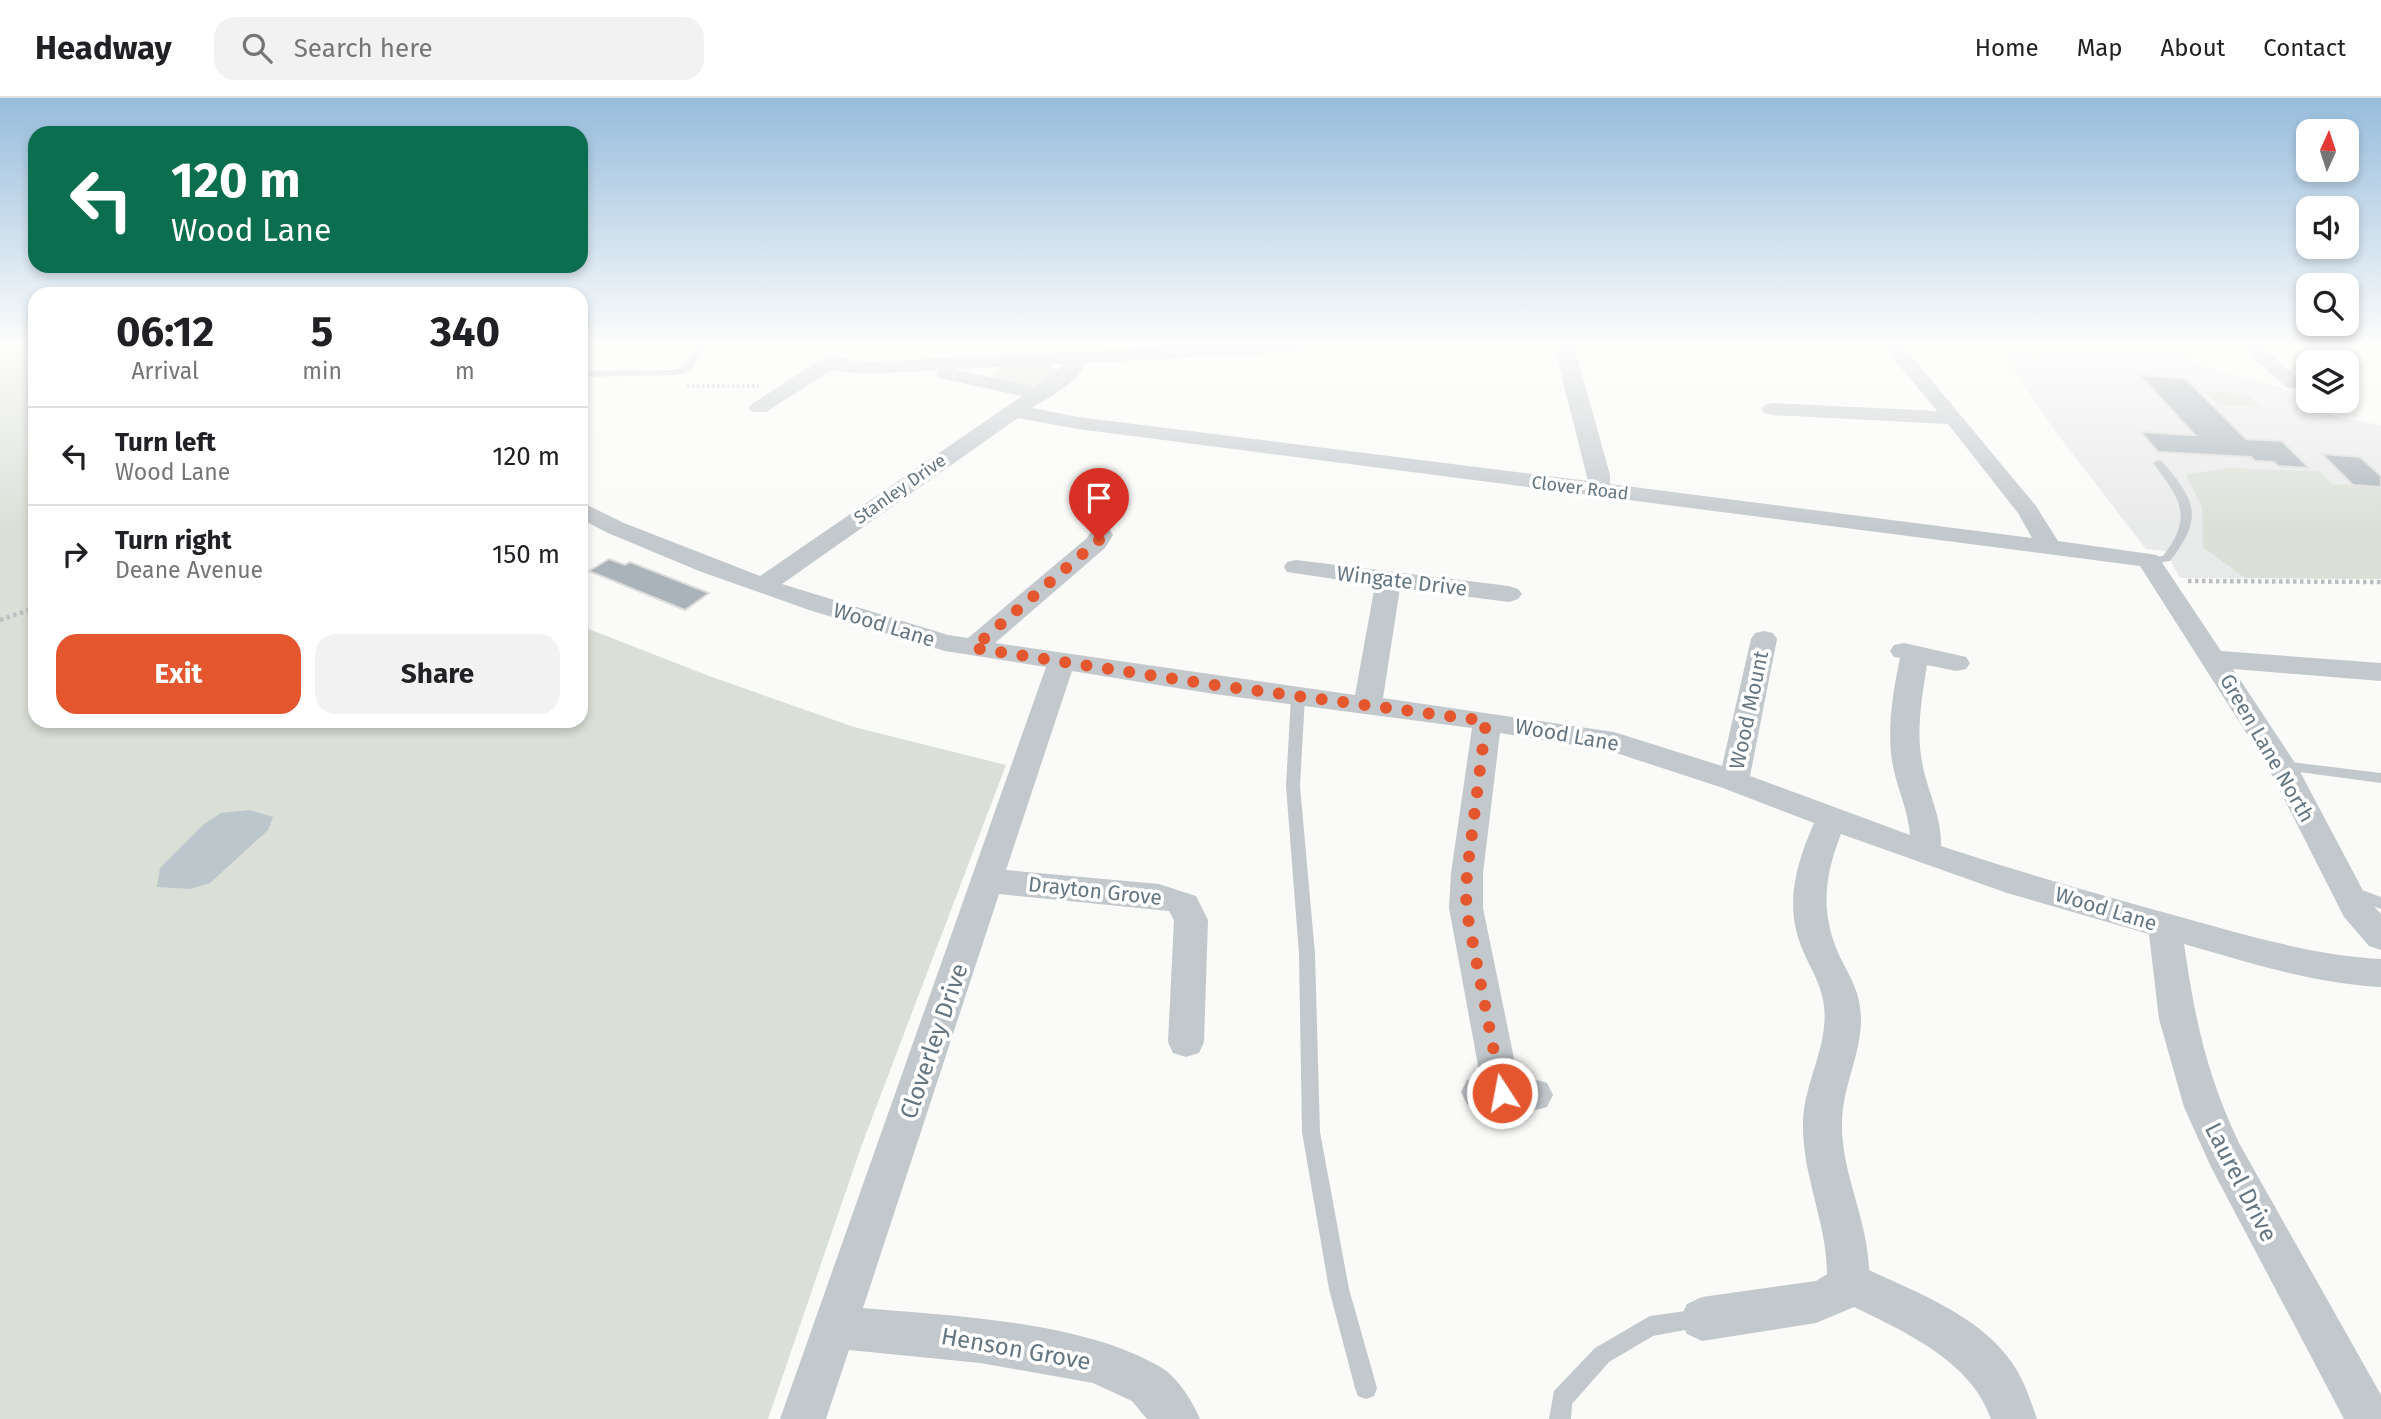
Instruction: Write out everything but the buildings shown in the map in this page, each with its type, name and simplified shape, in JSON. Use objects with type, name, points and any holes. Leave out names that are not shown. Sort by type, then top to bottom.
[{"type":"street","name":"Stanley Drive","points":[[762,586],[1018,408]]},
{"type":"street","points":[[1581,408],[1599,475],[1599,490]]},
{"type":"street","points":[[1945,408],[2028,511],[2050,548]]},
{"type":"street","points":[[1766,409],[1954,418]]},
{"type":"street","name":"Clover Road","points":[[1013,411],[1078,423],[2050,548],[2156,570]]},
{"type":"street","name":"Wood Lane","points":[[588,512],[650,543],[762,586],[860,618],[973,648],[1298,697],[1568,733],[1625,745],[1734,781],[1925,853],[2165,927],[2320,967],[2381,973]]},
{"type":"street","points":[[973,648],[1096,543],[1101,534]]},
{"type":"street","name":"Wingate Drive","points":[[1296,567],[1509,594]]},
{"type":"street","name":"Green Lane North","points":[[2156,570],[2282,766],[2346,891],[2365,921],[2381,937]]},
{"type":"street","points":[[1367,706],[1389,580]]},
{"type":"street","name":"Wood Mount","points":[[1734,781],[1764,639]]},
{"type":"street","points":[[1925,853],[1925,814],[1911,776],[1906,750],[1910,653],[1956,663]]},
{"type":"street","points":[[2215,659],[2381,672]]},
{"type":"street","name":"Cloverley Drive","points":[[803,1419],[989,881],[1061,663]]},
{"type":"street","points":[[1486,721],[1467,873],[1466,908],[1506,1094]]},
{"type":"street","points":[[1702,1319],[1816,1302],[1837,1294],[1848,1282],[1850,1260],[1822,1126],[1824,1103],[1841,1035],[1843,1014],[1835,981],[1812,933],[1807,915],[1807,894],[1812,872],[1832,818]]},
{"type":"street","name":"Drayton Grove","points":[[989,881],[1159,896],[1183,902],[1190,909],[1191,920],[1186,1042]]},
{"type":"street","name":"Laurel Drive","points":[[2165,927],[2177,1019],[2203,1107],[2225,1155],[2369,1419]]},
{"type":"street","points":[[1848,1282],[1895,1304],[1980,1359],[2004,1392],[2014,1419]]},
{"type":"street","name":"Henson Grove","points":[[835,1327],[980,1341],[1096,1361],[1148,1385],[1177,1419]]},
{"type":"lane","points":[[2156,570],[2180,543],[2189,515],[2181,491],[2158,463]]},
{"type":"lane","points":[[1298,697],[1293,786],[1307,954],[1311,1132],[1339,1289],[1366,1388]]},
{"type":"lane","points":[[2282,766],[2381,778]]},
{"type":"lane","points":[[2346,891],[2381,903]]},
{"type":"lane","points":[[1560,1419],[1562,1399],[1602,1355],[1650,1325],[1702,1319]]},
{"type":"path","points":[[2156,570],[2381,582]]},
{"type":"path","points":[[0,620],[28,610]]},
{"type":"shaded area","points":[[0,408],[28,408],[28,728],[588,728],[588,629],[709,676],[854,727],[1006,765],[861,1147],[768,1419],[0,1419]]},
{"type":"shaded area","points":[[2039,408],[2296,408],[2296,413],[2330,413],[2340,418],[2381,425],[2381,579],[2180,578],[2165,551],[2146,549]]},
{"type":"shaded area","points":[[2228,468],[2319,471],[2332,484],[2381,487],[2381,579],[2245,578],[2203,547],[2202,507],[2187,478],[2188,474]]},
{"type":"shaded area","points":[[250,810],[273,817],[268,830],[210,883],[190,889],[157,887],[160,868],[204,824],[221,813]]},
{"type":"route","points":[[1099,540],[973,648],[1214,685],[1486,721],[1465,890],[1466,908],[1502,1093]]}]
